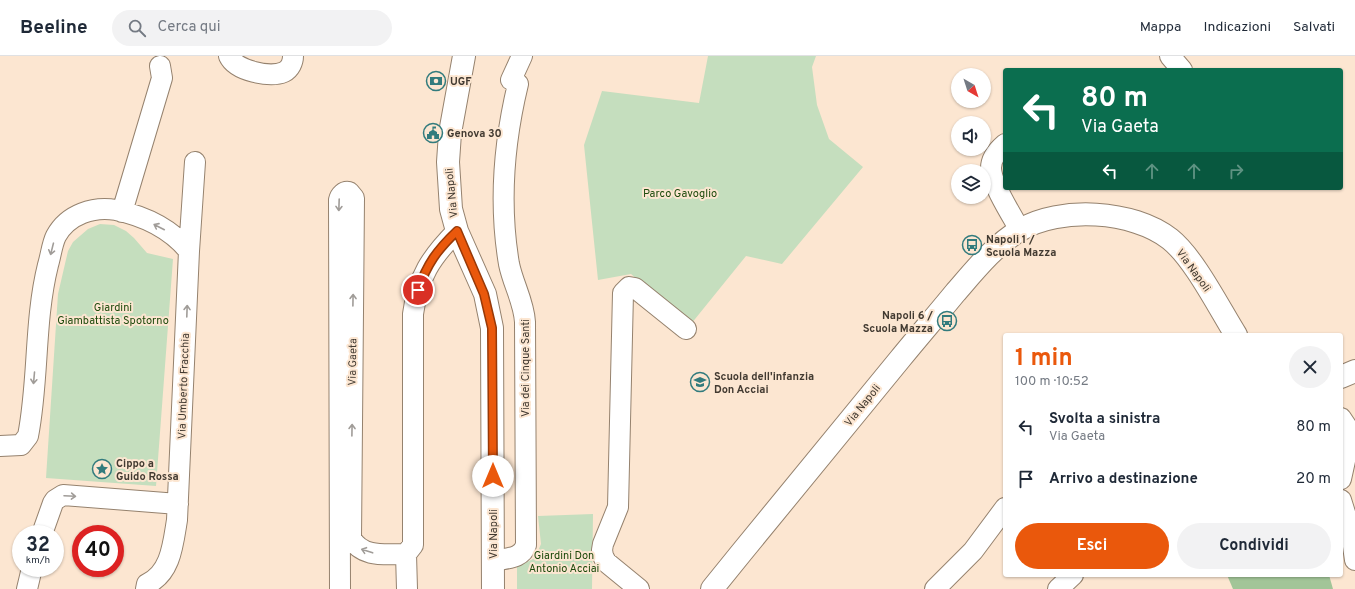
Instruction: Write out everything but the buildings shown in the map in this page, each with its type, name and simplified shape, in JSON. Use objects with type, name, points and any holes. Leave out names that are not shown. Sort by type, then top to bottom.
[{"type":"street","points":[[229,56],[236,65],[245,70],[276,73],[287,70],[293,61],[293,56]]},
{"type":"street","name":"Via Napoli","points":[[464,56],[450,133],[448,162],[451,209],[457,231],[484,294],[492,328],[493,589]]},
{"type":"street","name":"Via dei Cinque Santi","points":[[494,560],[521,555],[526,545],[525,322],[523,308],[510,265],[506,240],[504,189],[514,82],[522,56]]},
{"type":"street","points":[[1170,56],[1180,68]]},
{"type":"street","points":[[1183,56],[1192,68]]},
{"type":"street","points":[[122,212],[162,78],[160,66]]},
{"type":"street","points":[[1003,146],[994,157],[991,169],[1000,192],[1020,230]]},
{"type":"street","name":"Via Umberto Fracchia","points":[[143,587],[162,573],[171,552],[178,504],[189,251],[195,162]]},
{"type":"street","name":"Via Gaeta","points":[[340,589],[339,200],[345,192],[349,192],[354,198],[351,538],[358,548],[366,552],[375,554],[406,554]]},
{"type":"street","points":[[0,446],[22,445],[28,436],[42,290],[56,236],[69,221],[81,213],[102,209],[122,212],[158,226],[169,232],[189,251]]},
{"type":"street","name":"Via Napoli","points":[[712,589],[922,332],[975,270],[1001,244],[1020,230],[1038,222],[1081,214],[1100,215],[1132,221],[1156,230],[1171,239],[1188,258],[1235,333]]},
{"type":"street","points":[[407,589],[406,554],[413,545],[413,322],[415,301],[429,262],[457,231]]},
{"type":"street","points":[[639,589],[606,562],[602,550],[605,538],[616,516],[618,507],[623,293],[629,287],[635,288],[686,329]]},
{"type":"street","points":[[1343,375],[1355,371]]},
{"type":"street","points":[[1343,463],[1347,430]]},
{"type":"street","points":[[45,525],[53,503],[62,495],[178,504]]},
{"type":"street","points":[[1343,506],[1351,532],[1355,560]]},
{"type":"street","points":[[935,589],[973,551],[1003,511]]},
{"type":"street","points":[[27,589],[30,577]]},
{"type":"street","points":[[1058,589],[1071,577]]},
{"type":"green space","name":"Parco Gavoglio","points":[[708,56],[816,56],[812,67],[817,105],[829,139],[863,167],[782,264],[746,256],[691,324],[631,274],[598,280],[584,145],[602,91],[699,103]]},
{"type":"green space","name":"Giardini Giambattista Spotorno","points":[[100,224],[114,225],[126,231],[147,253],[173,259],[156,486],[46,478],[58,294],[68,251],[73,242],[88,229]]},
{"type":"green space","name":"Giardini Don Antonio Acciai","points":[[593,514],[592,589],[517,589],[517,567],[535,558],[541,544],[538,516]]},
{"type":"green space","points":[[1228,577],[1330,577],[1333,589],[1233,589]]},
{"type":"place","name":"UGF","points":[[436,81]]},
{"type":"place","name":"Genova 30","points":[[433,133]]},
{"type":"place","name":"Napoli 1 / Scuola Mazza","points":[[972,245]]},
{"type":"place","name":"Napoli 6 / Scuola Mazza","points":[[947,321]]},
{"type":"place","name":"Scuola dell'infanzia Don Acciai","points":[[700,382]]},
{"type":"place","name":"Cippo a Guido Rossa","points":[[102,469]]},
{"type":"route","points":[[418,290],[429,262],[447,240],[457,231],[484,294],[492,328],[493,476]]}]
